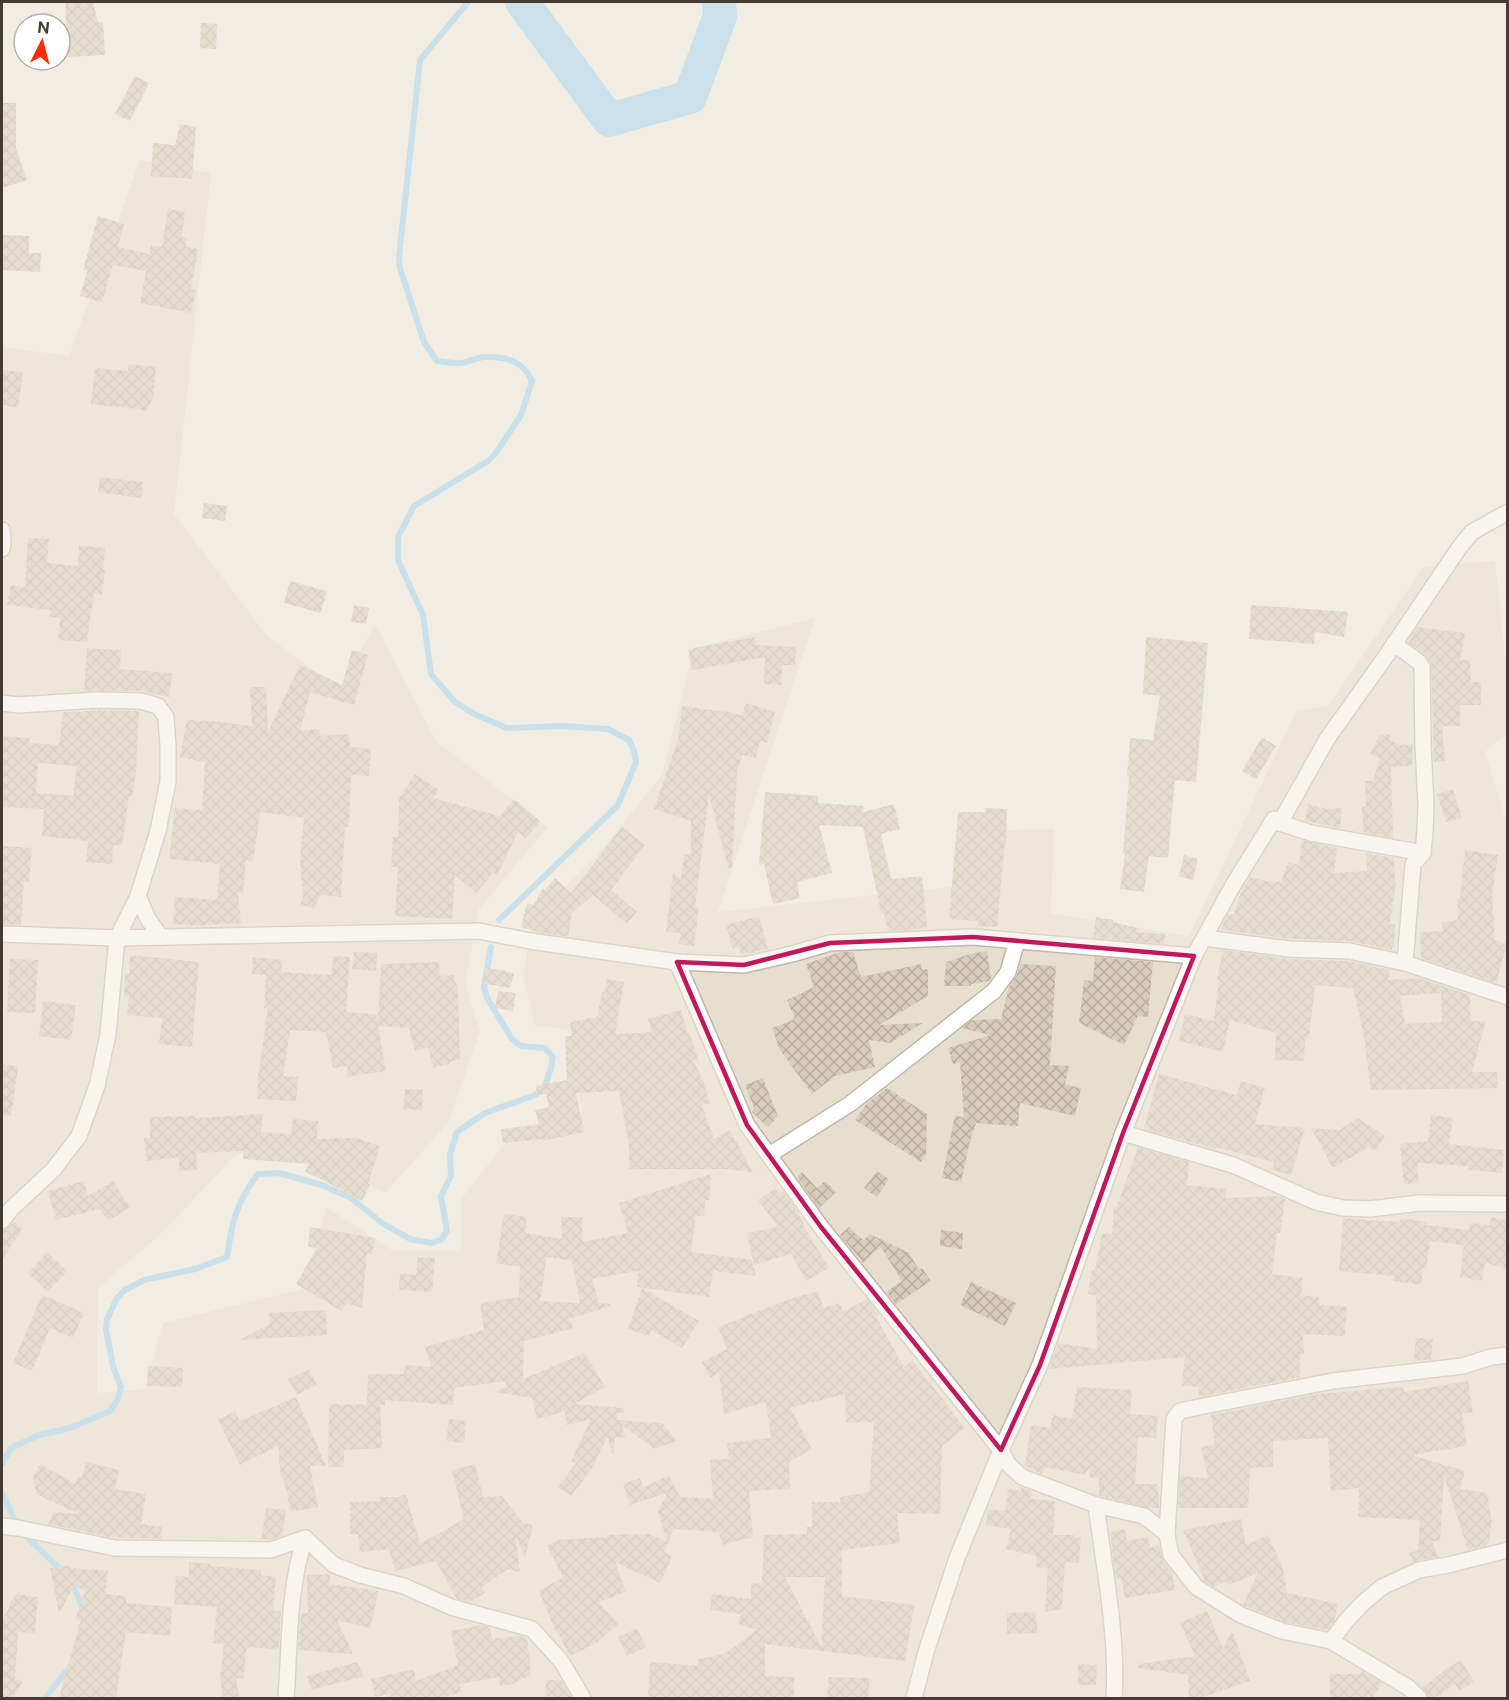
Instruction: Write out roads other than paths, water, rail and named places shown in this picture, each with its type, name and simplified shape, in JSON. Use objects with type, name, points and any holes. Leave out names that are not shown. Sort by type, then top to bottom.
[{"type":"street","points":[[1280,823],[1327,739],[1458,548],[1472,532],[1508,512]]},
{"type":"street","points":[[2,530],[2,549]]},
{"type":"street","points":[[1394,644],[1419,662],[1422,667],[1426,805],[1423,853],[1413,864],[1405,963]]},
{"type":"street","points":[[2,703],[18,705],[97,700],[141,701],[158,706],[166,717],[168,781],[158,831],[138,896],[117,938],[108,1034],[97,1086],[79,1136],[53,1170],[12,1208],[2,1221]]},
{"type":"street","points":[[914,1698],[926,1652],[957,1558],[1001,1450],[1040,1365],[1122,1133],[1194,956],[1232,887],[1274,819],[1280,823],[1321,835],[1423,853]]},
{"type":"street","points":[[138,896],[148,919],[161,938]]},
{"type":"street","points":[[2,934],[161,938],[479,931],[530,941],[677,962],[744,965],[830,943],[973,937],[1194,956]]},
{"type":"street","points":[[1204,938],[1290,949],[1349,951],[1405,963],[1508,998]]},
{"type":"street","points":[[769,1155],[850,1104],[994,991],[1008,972],[1017,941]]},
{"type":"street","points":[[677,962],[747,1125],[821,1227],[1001,1450],[1008,1464],[1022,1477],[1096,1505],[1144,1516],[1167,1534]]},
{"type":"street","points":[[1122,1133],[1233,1165],[1316,1202],[1343,1208],[1370,1209],[1419,1203],[1508,1204]]},
{"type":"street","points":[[1419,1698],[1409,1688],[1331,1641],[1282,1631],[1241,1615],[1196,1587],[1171,1555],[1167,1534],[1174,1419],[1180,1411],[1333,1381],[1463,1366],[1491,1357],[1508,1355]]},
{"type":"street","points":[[1096,1505],[1114,1655],[1114,1698]]},
{"type":"street","points":[[2,1526],[115,1548],[271,1550],[305,1538]]},
{"type":"street","points":[[286,1698],[295,1581],[298,1560],[305,1538]]},
{"type":"street","points":[[305,1538],[334,1565],[360,1575],[404,1586],[451,1607],[532,1629],[561,1661],[584,1698]]},
{"type":"street","points":[[1331,1641],[1357,1609],[1382,1587],[1419,1570],[1508,1550]]},
{"type":"waterway","points":[[468,2],[420,60],[399,257],[400,268],[424,342],[437,361],[458,363],[482,357],[507,359],[519,364],[532,381],[521,415],[496,453],[488,461],[414,506],[398,537],[398,560],[423,615],[431,674],[454,701],[474,714],[507,728],[562,726],[608,729],[629,740],[636,762],[618,805],[499,920]]},
{"type":"waterway","points":[[522,2],[609,120],[690,97],[720,16],[719,2]]},
{"type":"waterway","points":[[2,1464],[11,1448],[39,1435],[70,1428],[110,1411],[118,1399],[121,1387],[113,1366],[106,1330],[107,1319],[117,1298],[125,1290],[144,1280],[195,1269],[227,1257],[236,1213],[258,1174],[279,1173],[322,1185],[351,1198],[382,1223],[410,1239],[431,1243],[441,1240],[447,1231],[441,1196],[451,1176],[450,1154],[457,1132],[485,1113],[535,1095],[544,1089],[553,1057],[545,1048],[521,1046],[512,1039],[487,998],[484,987],[491,947]]},
{"type":"waterway","points":[[2,1493],[17,1525]]},
{"type":"waterway","points":[[23,1533],[63,1572]]},
{"type":"waterway","points":[[69,1580],[82,1609]]},
{"type":"waterway","points":[[45,1698],[69,1668]]}]
